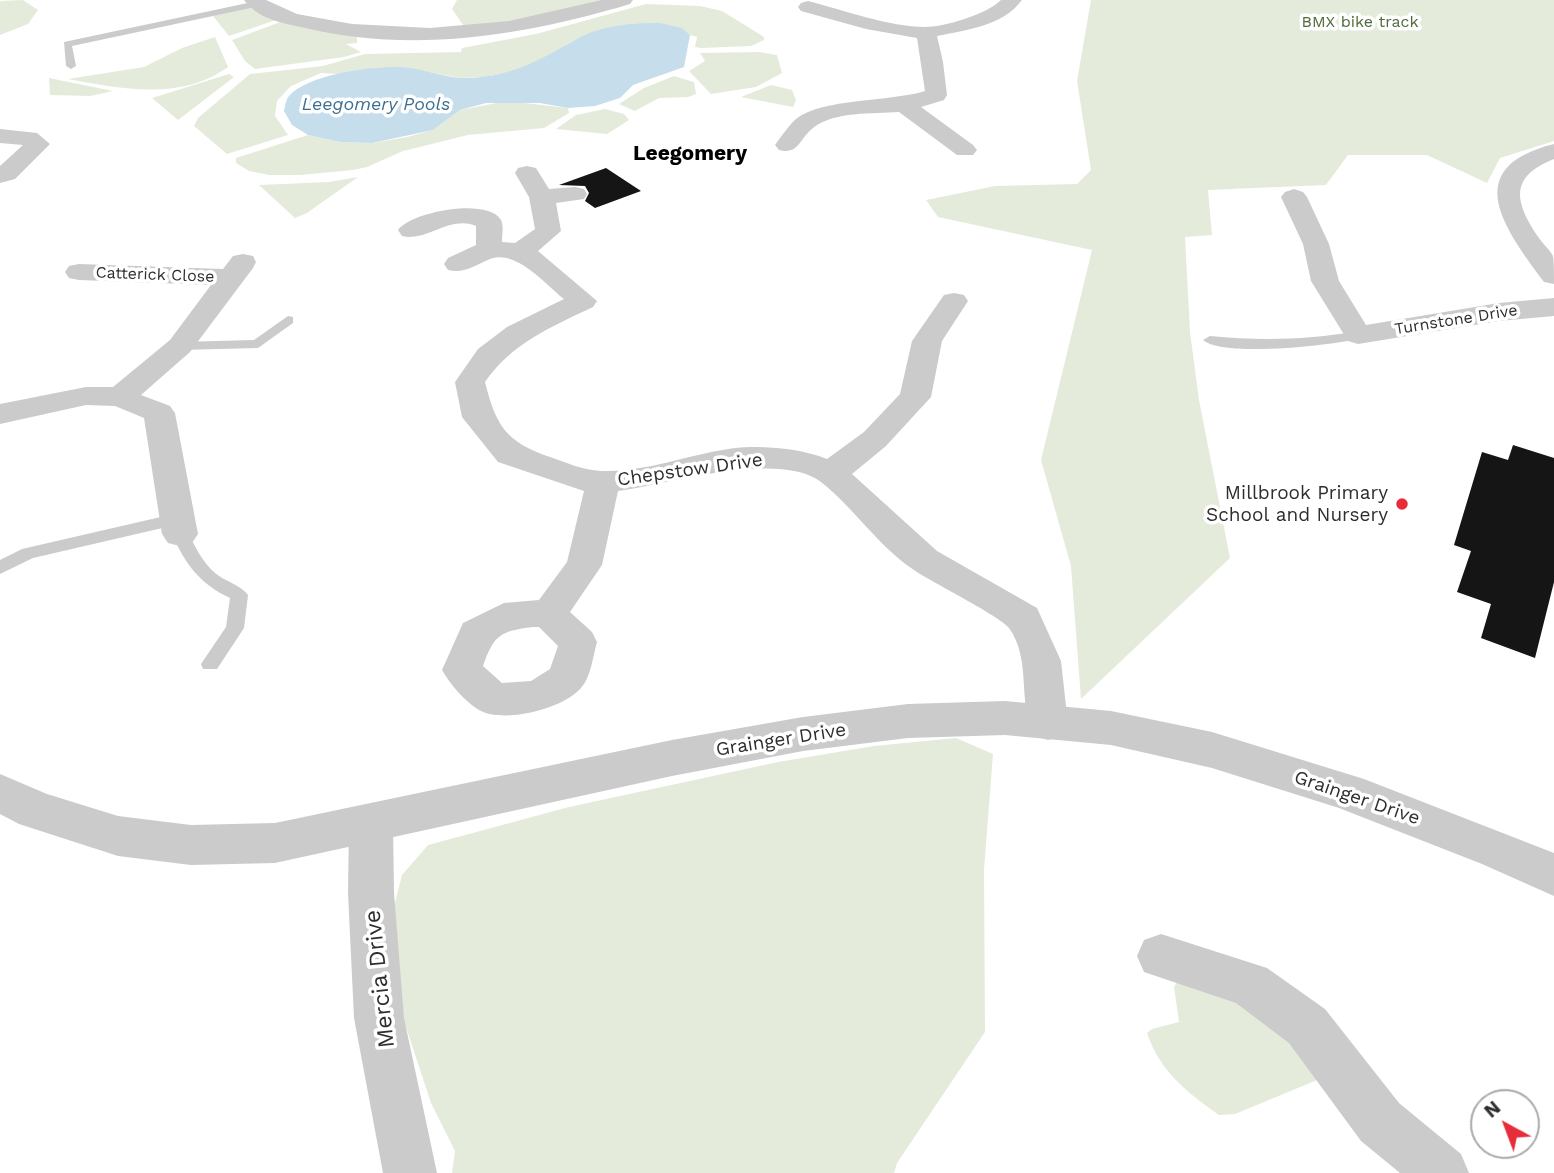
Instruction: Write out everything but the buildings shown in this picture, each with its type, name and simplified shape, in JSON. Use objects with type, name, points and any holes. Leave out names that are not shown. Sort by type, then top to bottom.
[{"type":"street","points":[[256,2],[292,19],[321,26],[363,31],[444,34],[554,20],[623,0]]},
{"type":"street","points":[[808,7],[866,23],[926,33],[992,16],[1005,10],[1012,0]]},
{"type":"street","points":[[787,145],[805,123],[834,111],[904,105],[936,95],[933,62],[926,33]]},
{"type":"street","points":[[904,105],[965,150]]},
{"type":"street","points":[[0,135],[29,138],[38,144],[6,174],[0,176]]},
{"type":"street","points":[[1554,151],[1516,171],[1509,183],[1507,197],[1518,225],[1554,276]]},
{"type":"street","points":[[458,264],[505,250],[548,230],[535,185],[575,194]]},
{"type":"street","points":[[1294,197],[1316,244],[1325,281],[1358,335]]},
{"type":"street","points":[[411,230],[443,217],[471,214],[489,222],[505,250]]},
{"type":"street","name":"Chepstow Drive","points":[[505,250],[592,297],[517,333],[489,355],[470,382],[478,417],[510,455],[580,479],[603,482],[746,458],[795,459],[831,473],[925,560],[1024,618],[1042,661],[1048,724]]},
{"type":"street","name":"Catterick Close","points":[[79,272],[237,270],[180,346],[120,397]]},
{"type":"street","points":[[831,473],[875,439],[915,397],[927,341],[954,302]]},
{"type":"street","name":"Turnstone Drive","points":[[1358,335],[1499,312],[1554,307]]},
{"type":"street","points":[[0,415],[86,396],[120,397],[159,413],[179,526]]},
{"type":"street","points":[[550,614],[584,565],[603,482]]},
{"type":"street","name":"Grainger Drive","points":[[0,793],[35,810],[118,836],[191,845],[275,842],[672,758],[803,734],[908,722],[1005,718],[1111,728],[1212,750],[1348,792],[1499,850],[1554,875]]},
{"type":"street","name":"Mercia Drive","points":[[370,824],[371,892],[379,1018],[411,1173]]},
{"type":"street","points":[[1161,956],[1250,984],[1307,1026],[1380,1122],[1443,1173]]},
{"type":"lane","points":[[71,66],[67,44],[256,2]]},
{"type":"lane","points":[[180,346],[258,344],[288,320]]},
{"type":"lane","points":[[1210,340],[1268,346],[1321,343],[1358,335]]},
{"type":"lane","points":[[0,568],[28,553],[179,526],[192,561],[212,583],[239,595],[235,628],[210,664]]},
{"type":"green space","points":[[23,0],[38,10],[28,24],[0,35],[0,1]]},
{"type":"green space","points":[[457,0],[605,0],[506,23],[466,29],[452,9]]},
{"type":"green space","name":"BMX bike track","points":[[1091,0],[1554,0],[1554,141],[1500,158],[1487,183],[1427,155],[1348,155],[1326,185],[1208,190],[1212,235],[1185,237],[1190,332],[1199,400],[1230,558],[1081,699],[1071,566],[1041,460],[1092,250],[938,217],[926,200],[995,186],[1077,184],[1091,170],[1077,81]]},
{"type":"green space","points":[[646,4],[700,6],[722,11],[764,37],[764,40],[751,46],[701,48],[695,47],[697,37],[681,28],[579,38],[533,64],[484,77],[461,78],[401,67],[338,74],[321,73],[291,86],[277,101],[275,116],[288,135],[227,154],[194,126],[198,118],[250,74],[323,66],[365,54],[461,52],[462,48],[536,34]]},
{"type":"green space","points":[[249,7],[276,20],[229,36],[213,16]]},
{"type":"green space","points":[[283,21],[357,36],[357,43],[346,44],[361,52],[344,57],[255,69],[245,61],[232,40]]},
{"type":"green space","points":[[215,37],[228,67],[191,85],[150,90],[68,79],[144,67],[182,48]]},
{"type":"green space","points":[[759,52],[777,55],[782,73],[756,87],[711,94],[689,71],[705,61],[700,53]]},
{"type":"green space","points":[[229,74],[234,77],[178,120],[152,98]]},
{"type":"green space","points":[[674,76],[694,82],[696,94],[688,97],[659,98],[635,111],[619,104],[644,88]]},
{"type":"green space","points":[[49,78],[113,91],[90,96],[50,95]]},
{"type":"green space","points":[[771,85],[792,90],[796,100],[793,107],[741,97]]},
{"type":"green space","points":[[507,101],[568,108],[569,113],[544,128],[468,135],[403,151],[367,167],[353,170],[269,175],[249,171],[236,163],[236,158],[308,135],[340,142],[372,143],[407,137],[433,130],[460,110]]},
{"type":"green space","points":[[605,109],[624,114],[629,120],[607,134],[556,129],[576,115]]},
{"type":"green space","points":[[358,177],[307,213],[295,218],[259,185],[329,182]]},
{"type":"green space","points":[[956,738],[993,754],[984,870],[985,1032],[897,1163],[894,1173],[452,1173],[455,1151],[431,1103],[400,1009],[394,907],[402,875],[428,845],[569,807],[778,762],[874,746]]},
{"type":"green space","points":[[1189,974],[1301,1035],[1322,1078],[1235,1114],[1219,1115],[1196,1098],[1167,1070],[1147,1033],[1152,1029],[1179,1022],[1174,987],[1179,978]]},
{"type":"water","name":"Leegomery Pools","points":[[660,23],[682,28],[690,35],[684,67],[633,85],[620,98],[595,106],[568,108],[540,103],[486,103],[460,110],[433,130],[372,143],[340,142],[308,135],[292,125],[284,111],[288,97],[298,88],[342,73],[401,67],[460,78],[485,77],[526,66],[587,34],[628,24]]},
{"type":"place","name":"Millbrook Primary School and Nursery","points":[[1402,504]]},
{"type":"district","name":"Leegomery","points":[[690,154]]}]
